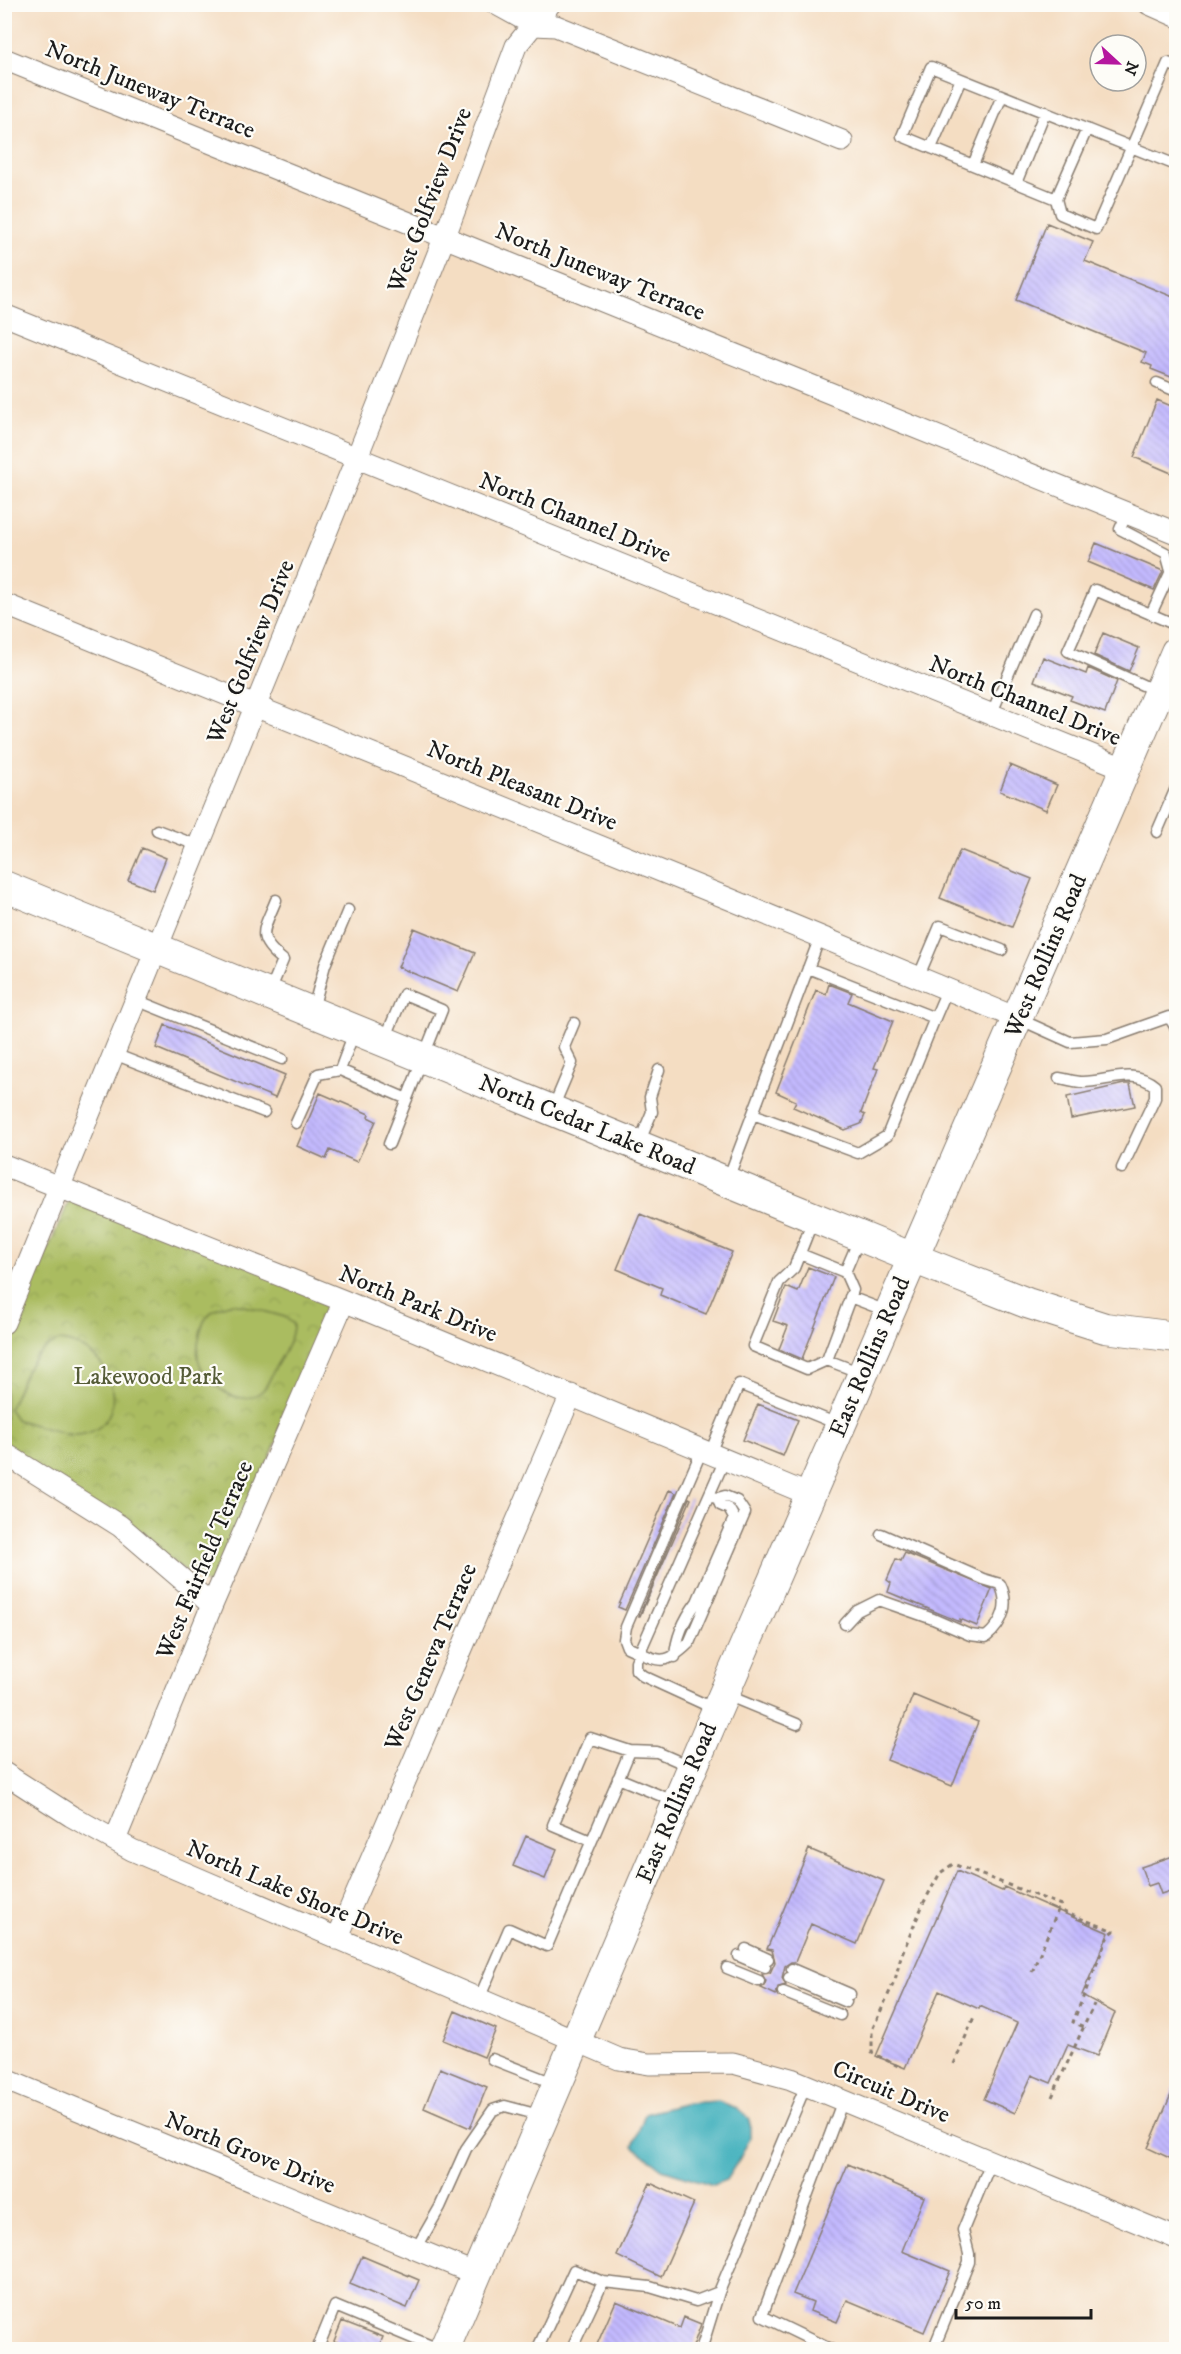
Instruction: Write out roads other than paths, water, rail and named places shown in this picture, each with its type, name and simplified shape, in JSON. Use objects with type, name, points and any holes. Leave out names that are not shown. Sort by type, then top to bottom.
[{"type":"main road","name":"West Rollins Road","points":[[913,1258],[1163,689],[1176,652]]},
{"type":"main road","name":"North Cedar Lake Road","points":[[4,886],[1027,1303],[1105,1328],[1176,1336]]},
{"type":"main road","name":"East Rollins Road","points":[[442,2349],[913,1258]]},
{"type":"street","points":[[496,4],[534,25],[556,26],[842,141]]},
{"type":"street","points":[[520,4],[534,25]]},
{"type":"street","name":"West Golfview Drive","points":[[4,1323],[357,457],[445,236],[516,46],[550,4]]},
{"type":"street","points":[[1149,4],[1176,16]]},
{"type":"street","name":"North Juneway Terrace","points":[[4,59],[1176,532]]},
{"type":"street","name":"North Channel Drive","points":[[4,315],[1126,769]]},
{"type":"street","name":"North Pleasant Drive","points":[[4,603],[1019,1019]]},
{"type":"street","name":"North Park Drive","points":[[4,1165],[344,1301],[810,1495]]},
{"type":"street","name":"West Fairfield Terrace","points":[[115,1840],[212,1605],[344,1301]]},
{"type":"street","name":"West Geneva Terrace","points":[[337,1939],[571,1395]]},
{"type":"street","points":[[4,1454],[120,1526],[212,1605]]},
{"type":"street","name":"North Lake Shore Drive","points":[[4,1773],[71,1816],[132,1850],[575,2040]]},
{"type":"street","name":"Circuit Drive","points":[[575,2040],[619,2059],[649,2064],[733,2063],[806,2085],[1176,2238]]},
{"type":"street","name":"North Grove Drive","points":[[4,2079],[476,2274]]},
{"type":"lane","points":[[1087,129],[1056,199],[1060,214],[1096,229],[1168,63],[1176,67]]},
{"type":"lane","points":[[1056,199],[902,136],[931,67],[1176,165]]},
{"type":"lane","points":[[931,148],[961,79]]},
{"type":"lane","points":[[973,165],[1002,96]]},
{"type":"lane","points":[[1016,183],[1045,112]]},
{"type":"lane","points":[[1157,383],[1176,391]]},
{"type":"lane","points":[[1127,513],[1120,529],[1166,553],[1170,571],[1151,614]]},
{"type":"lane","points":[[1163,689],[1068,651],[1095,590],[1176,625]]},
{"type":"lane","points":[[991,715],[1034,614]]},
{"type":"lane","points":[[1157,832],[1176,788]]},
{"type":"lane","points":[[157,830],[199,846]]},
{"type":"lane","points":[[268,994],[283,960],[268,947],[263,931],[276,900]]},
{"type":"lane","points":[[313,1012],[325,965],[348,910]]},
{"type":"lane","points":[[918,978],[940,927],[1002,950]]},
{"type":"lane","points":[[727,1182],[820,937]]},
{"type":"lane","points":[[808,968],[935,1018]]},
{"type":"lane","points":[[753,1114],[858,1153],[887,1136],[947,990]]},
{"type":"lane","points":[[384,1042],[404,994],[442,1010],[389,1144]]},
{"type":"lane","points":[[136,1000],[282,1059]]},
{"type":"lane","points":[[1019,1019],[1070,1042],[1107,1039],[1173,1017],[1176,1028]]},
{"type":"lane","points":[[552,1110],[572,1063],[564,1047],[574,1023]]},
{"type":"lane","points":[[340,1070],[355,1030]]},
{"type":"lane","points":[[114,1054],[264,1112]]},
{"type":"lane","points":[[296,1123],[318,1074],[340,1070],[407,1098]]},
{"type":"lane","points":[[638,1146],[652,1112],[650,1097],[659,1070]]},
{"type":"lane","points":[[1059,1078],[1082,1082],[1116,1076],[1137,1076],[1155,1086],[1155,1098],[1122,1168]]},
{"type":"lane","points":[[800,1254],[845,1272],[853,1290],[826,1360],[807,1369],[753,1346],[779,1282],[794,1268],[814,1217]]},
{"type":"lane","points":[[845,1272],[860,1236]]},
{"type":"lane","points":[[850,1297],[889,1312]]},
{"type":"lane","points":[[826,1360],[862,1374]]},
{"type":"lane","points":[[712,1454],[713,1497],[720,1505],[729,1509],[734,1518],[697,1602],[688,1614],[676,1644],[675,1657],[665,1660],[654,1659],[627,1647],[624,1639],[626,1627],[712,1454],[740,1384],[840,1425]]},
{"type":"lane","points":[[713,1497],[704,1508],[636,1661],[636,1670],[643,1676],[797,1725]]},
{"type":"lane","points":[[844,1623],[857,1611],[879,1600],[970,1635],[986,1637],[1003,1619],[1006,1596],[1000,1584],[983,1579],[881,1534]]},
{"type":"lane","points":[[591,1841],[553,1825],[590,1738],[630,1752],[657,1752],[693,1767]]},
{"type":"lane","points":[[479,1999],[508,1929],[547,1946],[630,1752]]},
{"type":"lane","points":[[618,1778],[677,1802]]},
{"type":"lane","points":[[742,1952],[767,1963]]},
{"type":"lane","points":[[727,1968],[759,1981]]},
{"type":"lane","points":[[790,1973],[848,1998]]},
{"type":"lane","points":[[783,1992],[840,2015]]},
{"type":"lane","points":[[492,2059],[556,2085]]},
{"type":"lane","points":[[701,2349],[719,2292],[806,2085]]},
{"type":"lane","points":[[832,2349],[764,2319],[762,2312],[843,2100]]},
{"type":"lane","points":[[416,2249],[440,2207],[466,2149],[493,2110],[505,2106],[543,2116]]},
{"type":"lane","points":[[933,2349],[969,2262],[963,2230],[991,2162]]},
{"type":"lane","points":[[537,2349],[574,2270],[603,2282],[650,2288],[696,2301],[719,2292]]},
{"type":"lane","points":[[571,2349],[603,2282]]},
{"type":"lane","points":[[317,2349],[335,2306],[442,2349]]},
{"type":"water","points":[[718,2101],[737,2108],[750,2119],[750,2138],[726,2180],[713,2185],[662,2169],[633,2146],[645,2114],[687,2103]]},
{"type":"park label","name":"Lakewood Park","points":[[148,1377]]}]
